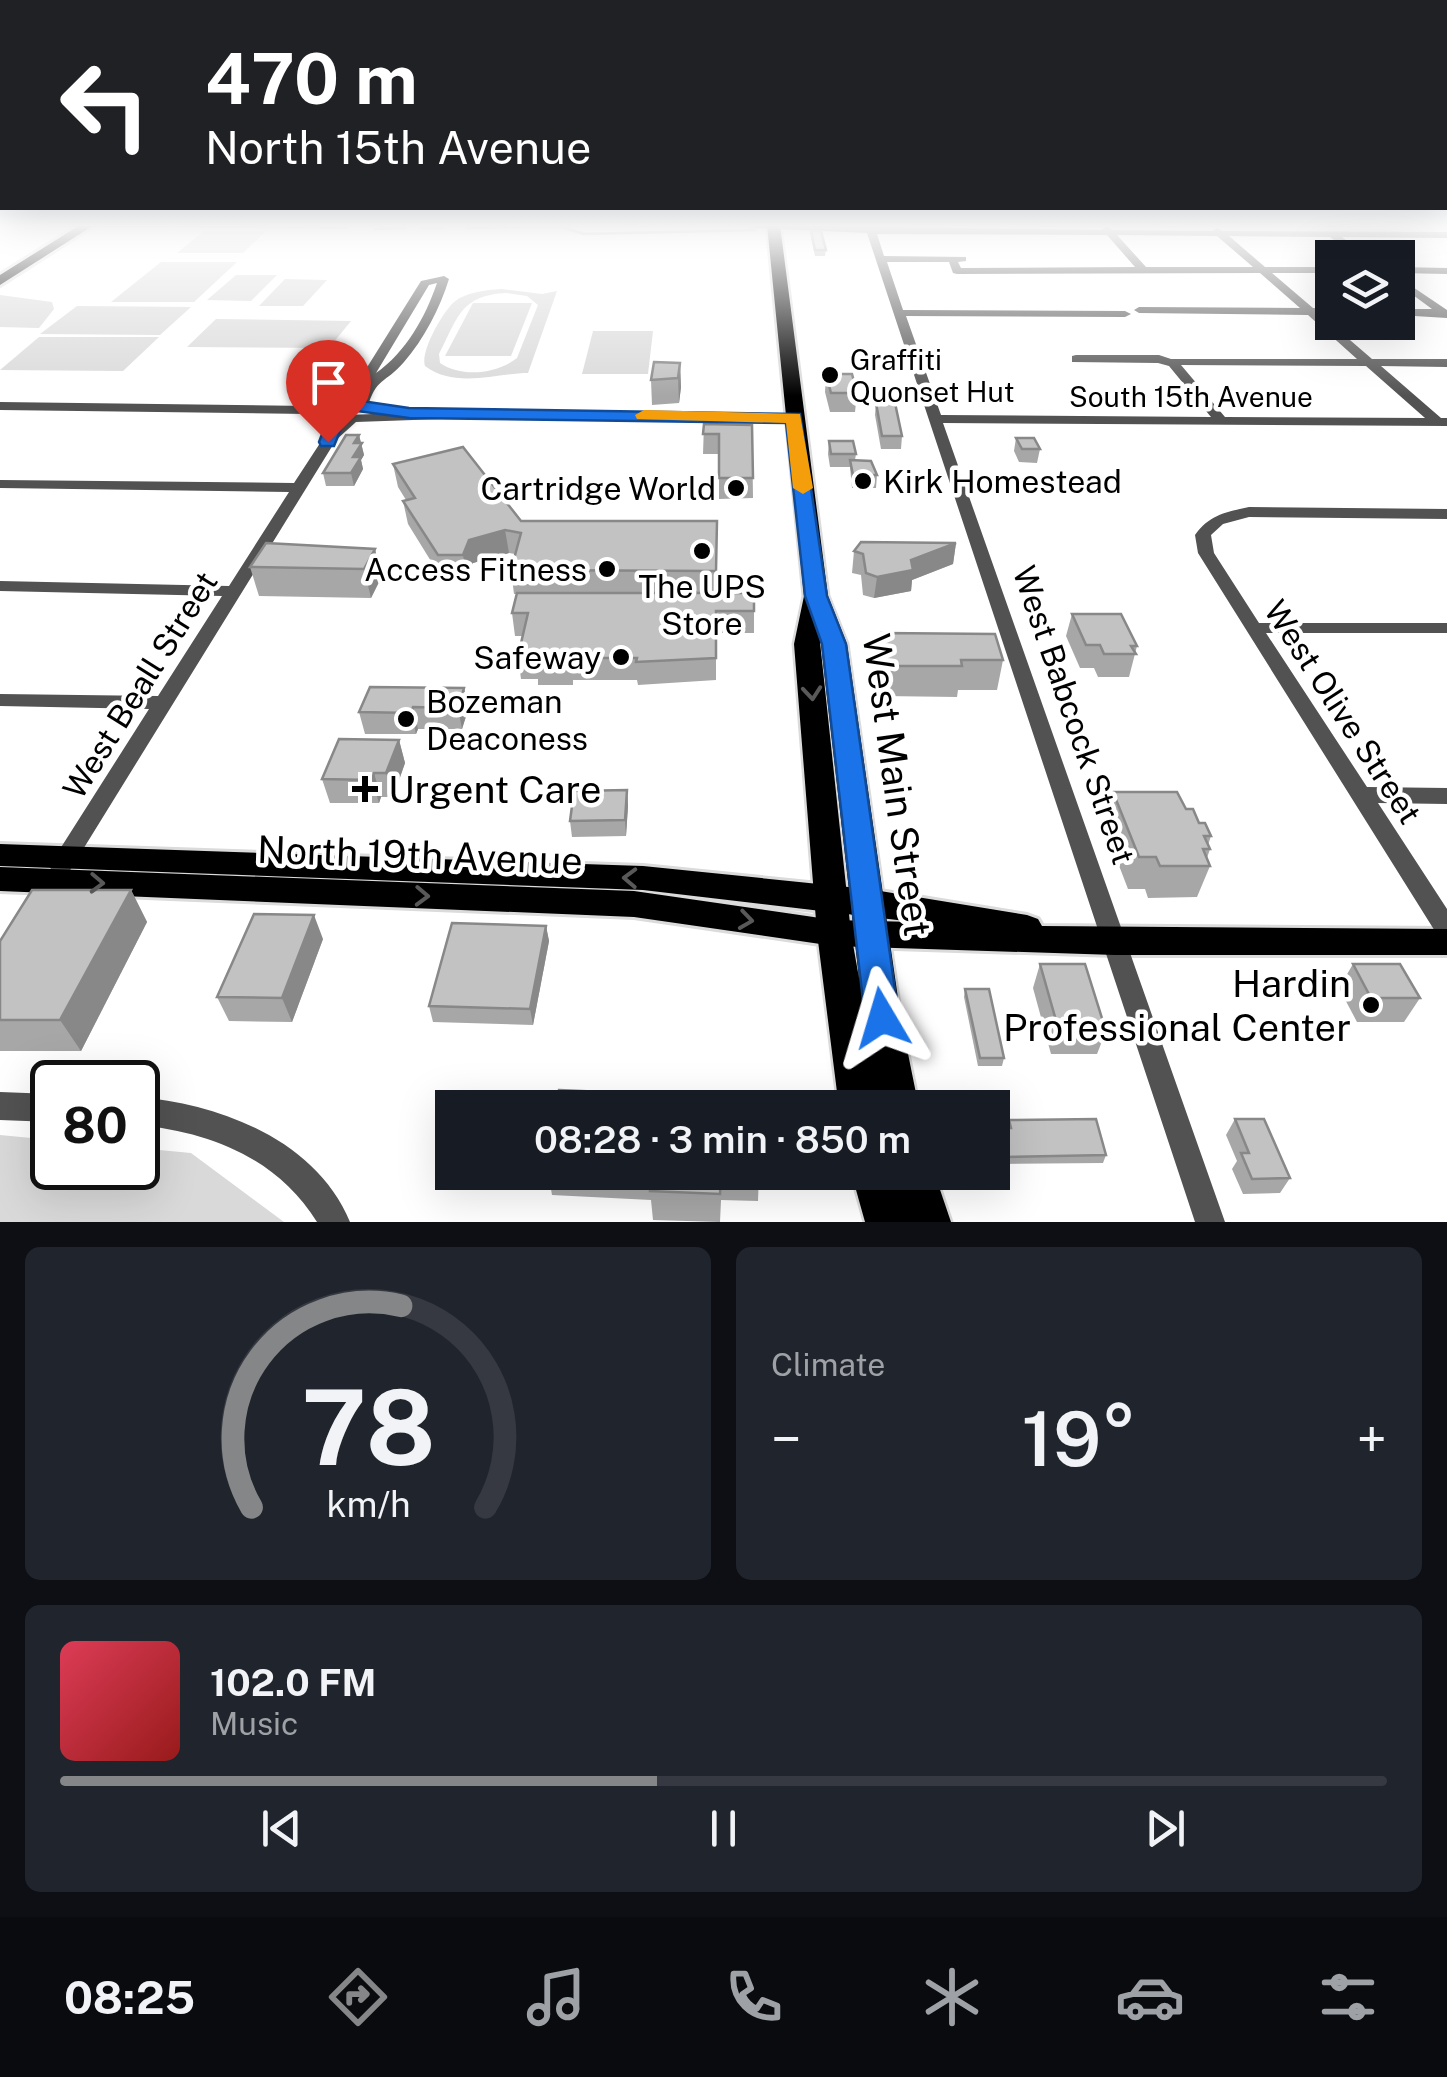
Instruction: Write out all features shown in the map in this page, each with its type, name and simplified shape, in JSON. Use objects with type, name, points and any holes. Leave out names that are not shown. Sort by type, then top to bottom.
[{"type":"highway","name":"West Main Street","points":[[779,282],[816,596],[834,644],[871,934],[896,1090]]},
{"type":"highway","name":"West Main Street","points":[[816,596],[807,644],[834,933],[857,1090]]},
{"type":"highway","points":[[877,1190],[886,1222]]},
{"type":"highway","points":[[919,1190],[929,1222]]},
{"type":"main road","name":"North 19th Avenue","points":[[0,856],[52,880],[643,878],[868,902],[1114,942]]},
{"type":"main road","name":"North 19th Avenue","points":[[0,879],[634,904],[834,933],[1114,942]]},
{"type":"main road","points":[[1114,942],[1447,942]]},
{"type":"street","name":"West Beall Street","points":[[52,880],[298,488],[335,417],[356,395],[425,283],[430,282]]},
{"type":"street","name":"West Beall Street","points":[[335,417],[359,412],[361,398],[373,379],[400,359],[442,282]]},
{"type":"street","name":"West Babcock Street","points":[[888,282],[1210,1222]]},
{"type":"street","points":[[1276,282],[1444,425]]},
{"type":"street","points":[[1415,292],[1446,314]]},
{"type":"street","points":[[1139,310],[1315,311]]},
{"type":"street","points":[[899,313],[1125,314]]},
{"type":"street","points":[[1415,313],[1446,314]]},
{"type":"street","points":[[1076,359],[1158,359],[1173,363],[1222,421]]},
{"type":"street","points":[[1176,361],[1447,363]]},
{"type":"street","points":[[0,406],[297,410],[335,417],[359,412],[794,418]]},
{"type":"street","name":"South 15th Avenue","points":[[935,419],[1444,425]]},
{"type":"street","points":[[0,484],[298,488]]},
{"type":"street","name":"West Olive Street","points":[[1447,514],[1249,512],[1222,517],[1210,524],[1203,535],[1206,552],[1447,929]]},
{"type":"street","points":[[0,586],[235,590]]},
{"type":"street","points":[[1254,628],[1447,628]]},
{"type":"street","points":[[0,700],[166,703]]},
{"type":"street","points":[[1362,795],[1447,796]]},
{"type":"street","points":[[0,1106],[30,1107]]},
{"type":"street","points":[[160,1115],[221,1128],[265,1150],[308,1183],[335,1222]]},
{"type":"shaded area","points":[[136,282],[215,282],[194,302],[111,302]]},
{"type":"shaded area","points":[[228,282],[270,282],[251,301],[207,300]]},
{"type":"shaded area","points":[[282,282],[325,282],[303,306],[259,306]]},
{"type":"shaded area","points":[[501,289],[542,294],[557,291],[528,373],[463,378],[437,373],[425,366],[429,342],[449,307],[464,296]],"holes":[[[491,295],[527,296],[538,305],[517,358],[500,368],[479,372],[458,371],[440,363],[439,354],[451,330],[470,304]]]},
{"type":"shaded area","points":[[0,295],[52,302],[54,309],[39,328],[0,327]]},
{"type":"shaded area","points":[[473,303],[532,303],[511,356],[445,356]]},
{"type":"shaded area","points":[[77,306],[191,307],[160,335],[40,334]]},
{"type":"shaded area","points":[[216,319],[351,321],[329,348],[187,347]]},
{"type":"shaded area","points":[[593,331],[653,331],[648,374],[582,374]]},
{"type":"shaded area","points":[[39,337],[159,337],[123,371],[0,370]]},
{"type":"shaded area","points":[[0,1135],[30,1138],[30,1190],[160,1190],[160,1150],[191,1153],[284,1222],[0,1222]]},
{"type":"building","points":[[654,362],[680,363],[678,378],[651,380]]},
{"type":"building","points":[[826,374],[852,374],[857,393],[831,393]]},
{"type":"building","points":[[876,403],[895,403],[902,436],[882,436]]},
{"type":"building","points":[[704,424],[752,425],[753,478],[719,478],[719,434],[703,434]]},
{"type":"building","points":[[346,435],[359,435],[354,443],[362,443],[353,457],[361,457],[351,473],[323,473]]},
{"type":"building","points":[[1016,438],[1034,438],[1040,449],[1022,449]]},
{"type":"building","points":[[829,441],[853,441],[856,454],[831,454]]},
{"type":"building","points":[[463,447],[521,521],[717,521],[716,571],[511,570],[521,533],[505,530],[469,540],[463,555],[438,555],[403,501],[415,498],[393,464]]},
{"type":"building","points":[[850,460],[871,461],[877,475],[853,475]]},
{"type":"building","points":[[861,542],[956,543],[911,560],[913,570],[877,577],[866,573],[863,554],[854,551]]},
{"type":"building","points":[[266,543],[375,549],[364,569],[250,567]]},
{"type":"building","name":"Safeway","points":[[517,593],[754,593],[754,611],[716,611],[716,658],[636,662],[637,658],[571,658],[570,662],[535,662],[537,656],[518,656],[528,613],[512,613]]},
{"type":"building","points":[[1072,614],[1121,614],[1137,646],[1131,646],[1136,654],[1104,654],[1100,645],[1086,645]]},
{"type":"building","points":[[882,633],[995,634],[1003,660],[961,660],[962,666],[887,666]]},
{"type":"building","points":[[370,687],[464,688],[458,708],[413,707],[411,713],[359,712]]},
{"type":"building","points":[[339,739],[399,740],[386,773],[374,773],[372,780],[322,779]]},
{"type":"building","points":[[627,790],[625,820],[570,821],[574,791]]},
{"type":"building","points":[[1113,792],[1177,792],[1186,809],[1193,809],[1211,836],[1204,836],[1210,849],[1203,849],[1210,866],[1160,866],[1156,857],[1139,857]]},
{"type":"building","points":[[32,890],[131,890],[60,1020],[0,1020],[0,941]]},
{"type":"building","points":[[254,914],[314,915],[282,998],[217,997]]},
{"type":"building","points":[[452,923],[546,926],[530,1009],[429,1006]]},
{"type":"building","points":[[1040,964],[1085,964],[1106,1031],[1059,1031]]},
{"type":"building","points":[[1353,964],[1400,964],[1420,998],[1371,998]]},
{"type":"building","points":[[965,989],[989,989],[1004,1058],[980,1058]]},
{"type":"building","points":[[1096,1119],[1106,1155],[1010,1157],[1010,1120]]},
{"type":"building","points":[[1235,1119],[1264,1119],[1290,1178],[1252,1179],[1241,1153],[1249,1153]]},
{"type":"building","points":[[650,1190],[720,1190],[720,1194]]},
{"type":"slow traffic","points":[[644,415],[794,418],[803,488]]},
{"type":"place","name":"Graffiti Quonset Hut","points":[[830,375]]},
{"type":"place","name":"Kirk Homestead","points":[[863,481]]},
{"type":"place","name":"Cartridge World","points":[[736,488]]},
{"type":"place","name":"The UPS Store","points":[[702,551]]},
{"type":"place","name":"Access Fitness","points":[[607,569]]},
{"type":"place","name":"Safeway","points":[[621,657]]},
{"type":"place","name":"Bozeman Deaconess","points":[[406,719]]},
{"type":"place","name":"Urgent Care","points":[[365,789]]},
{"type":"place","name":"Hardin Professional Center","points":[[1371,1005]]},
{"type":"route","points":[[328,442],[334,424],[331,412],[348,404],[409,413],[794,418],[816,596],[834,644],[882,1018]]}]
